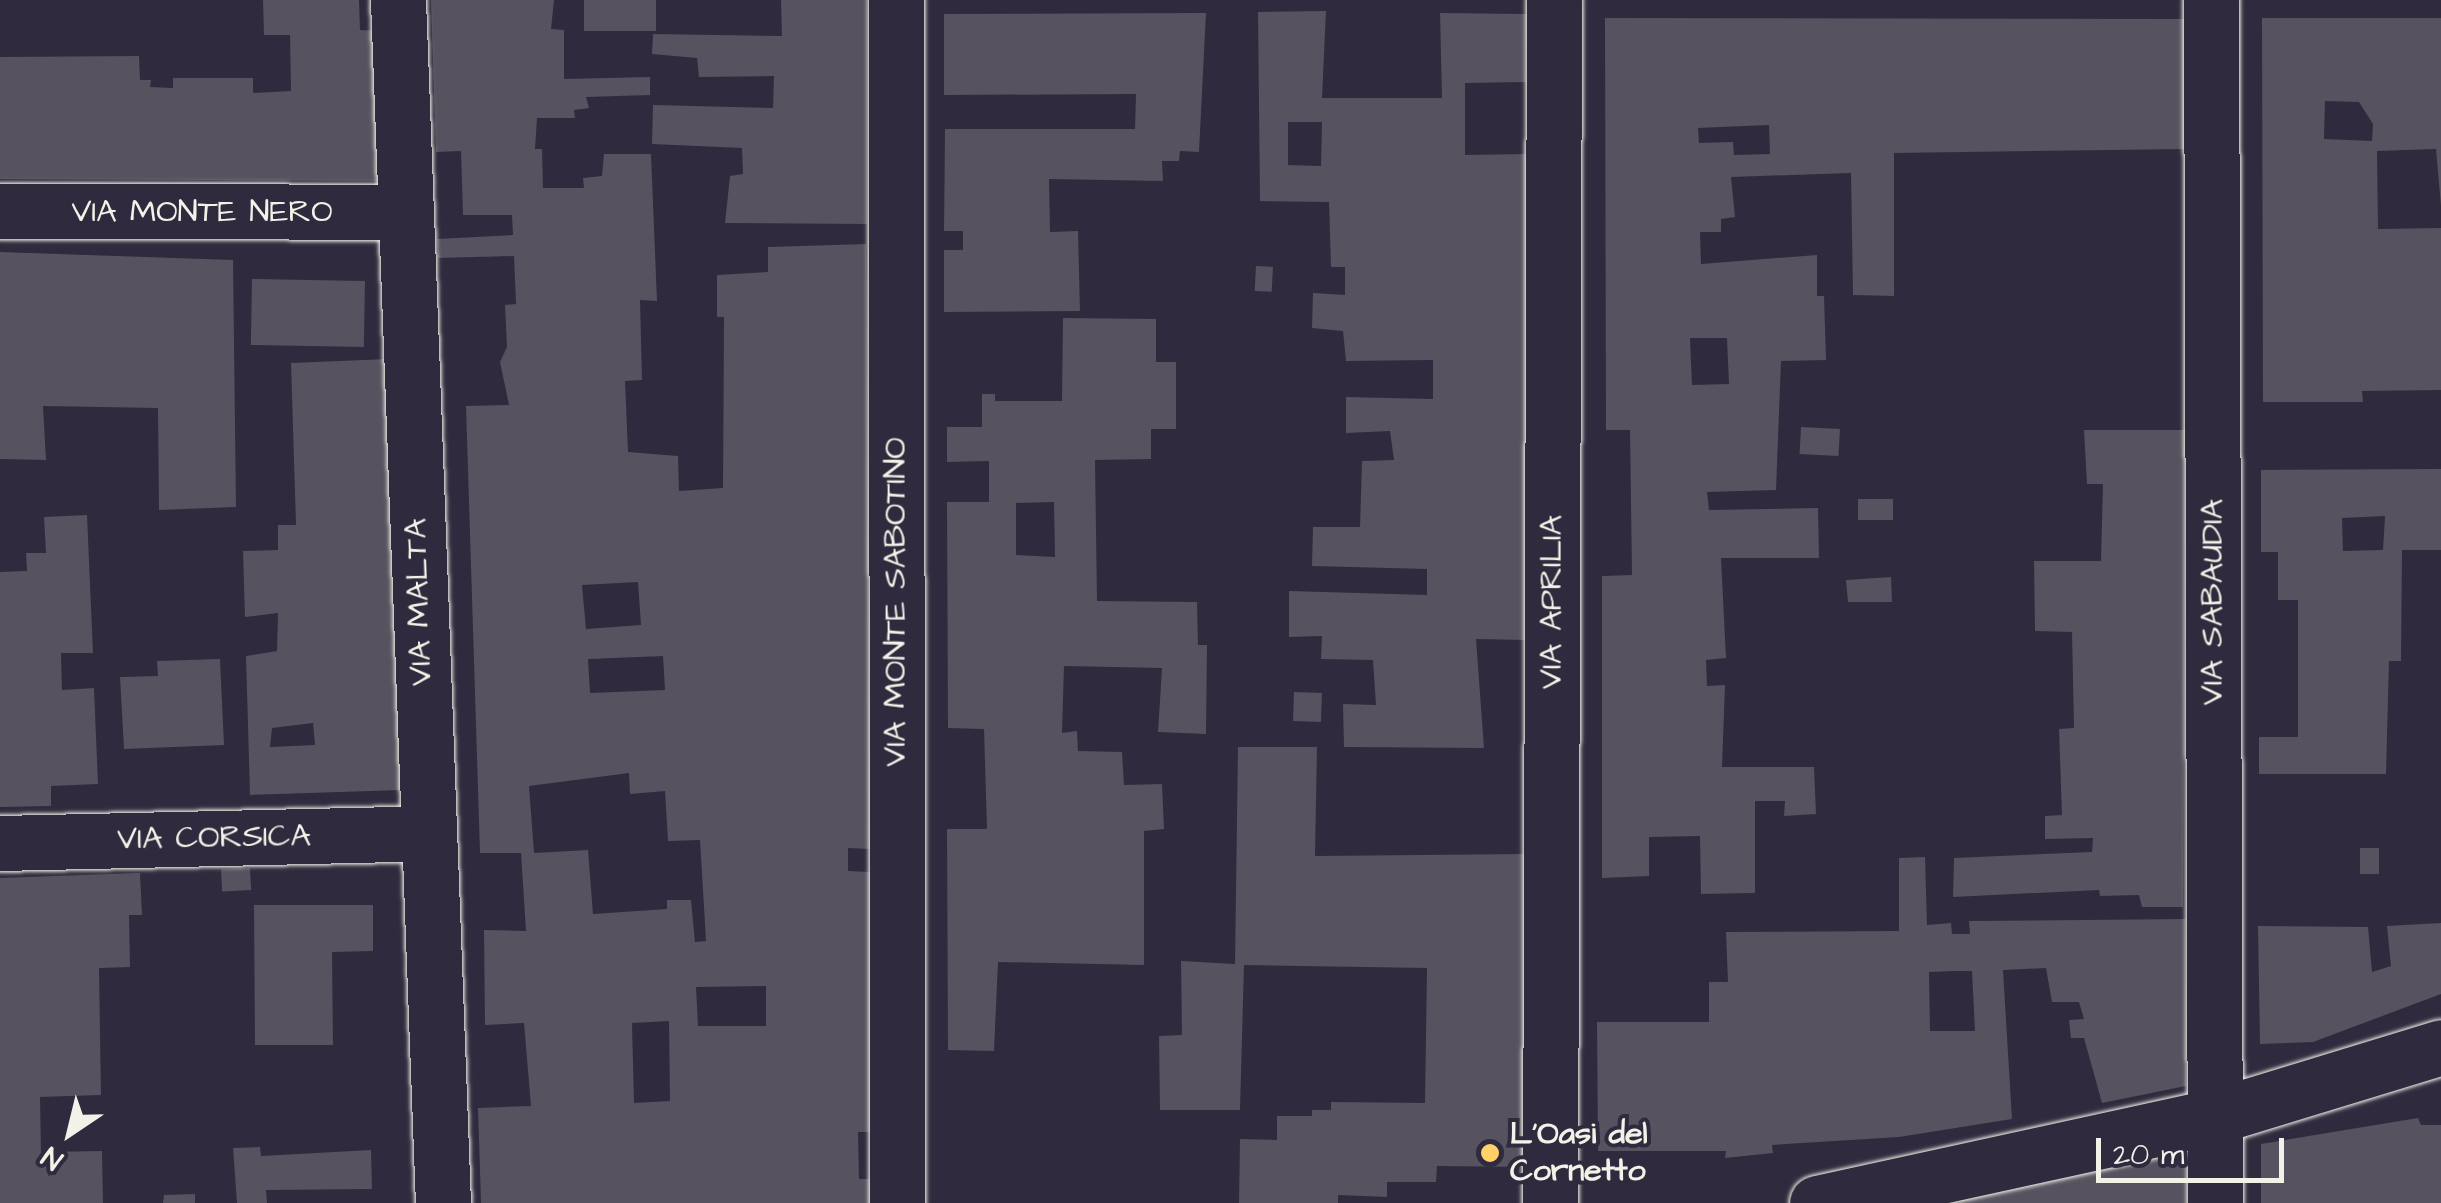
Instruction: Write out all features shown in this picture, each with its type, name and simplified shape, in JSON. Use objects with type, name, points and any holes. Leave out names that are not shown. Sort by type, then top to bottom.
[{"type":"street","name":"VIA MALTA","points":[[398,0],[443,1203]]},
{"type":"street","name":"VIA MONTE SABOTINO","points":[[896,0],[897,1203]]},
{"type":"street","name":"VIA APRILIA","points":[[1550,1203],[1554,0]]},
{"type":"street","name":"VIA SABAUDIA","points":[[2211,0],[2215,1203]]},
{"type":"street","name":"VIA MONTE NERO","points":[[0,211],[403,212]]},
{"type":"street","name":"VIA CORSICA","points":[[0,843],[429,833]]},
{"type":"street","points":[[1822,1202],[2216,1116],[2441,1047]]},
{"type":"building","points":[[263,0],[359,0],[360,30],[382,31],[386,181],[0,179],[0,57],[139,56],[140,80],[151,80],[150,87],[173,88],[173,78],[253,78],[253,93],[291,91],[290,35],[264,35]]},
{"type":"building","points":[[431,0],[554,0],[551,29],[564,30],[564,79],[650,77],[650,95],[586,97],[589,108],[574,110],[575,118],[537,118],[535,149],[542,149],[543,188],[584,188],[583,178],[602,176],[604,154],[651,154],[657,301],[640,300],[642,380],[625,381],[628,452],[678,456],[679,491],[723,488],[724,317],[717,317],[717,275],[768,272],[768,247],[866,244],[870,849],[848,848],[848,871],[870,872],[872,1132],[858,1132],[859,1179],[873,1179],[874,1203],[481,1203],[478,1108],[531,1106],[524,1023],[485,1025],[484,930],[526,931],[521,853],[480,853],[466,406],[509,405],[500,362],[507,347],[505,305],[516,304],[514,256],[438,258],[437,239],[513,235],[512,215],[463,215],[461,151],[436,152]],"holes":[[[638,582],[641,625],[586,629],[582,585]],[[663,656],[665,690],[590,693],[588,659]],[[629,773],[630,794],[665,791],[668,841],[700,840],[706,941],[695,942],[691,900],[667,900],[667,909],[593,914],[588,850],[534,853],[529,786]],[[766,986],[766,1026],[698,1026],[696,987]],[[669,1021],[670,1101],[634,1103],[632,1023]]]},
{"type":"building","points":[[584,0],[656,0],[656,31],[584,31]]},
{"type":"building","points":[[781,0],[867,0],[867,224],[725,223],[730,176],[743,174],[742,148],[652,144],[653,105],[773,108],[774,76],[699,77],[697,58],[652,54],[653,34],[782,36]]},
{"type":"building","points":[[1326,11],[1322,98],[1442,98],[1440,13],[1527,14],[1526,82],[1465,83],[1465,155],[1531,154],[1526,640],[1476,639],[1484,748],[1344,747],[1343,704],[1376,705],[1373,660],[1321,659],[1322,636],[1289,637],[1289,591],[1427,595],[1427,569],[1312,566],[1313,527],[1360,527],[1362,461],[1394,460],[1390,431],[1346,433],[1346,397],[1433,399],[1433,360],[1346,361],[1343,331],[1312,328],[1313,293],[1345,295],[1345,267],[1331,267],[1329,202],[1260,201],[1258,12]],"holes":[[[1288,122],[1322,122],[1321,166],[1288,165]]]},
{"type":"building","points":[[1206,13],[1199,152],[1180,151],[1179,161],[1162,161],[1163,181],[1049,179],[1050,232],[1078,231],[1080,311],[944,312],[944,250],[963,250],[963,231],[944,231],[945,129],[1135,129],[1136,94],[944,95],[944,14]]},
{"type":"building","points":[[1605,18],[2186,19],[2187,149],[1894,153],[1894,296],[1853,295],[1851,173],[1731,177],[1735,217],[1721,219],[1721,232],[1700,232],[1701,264],[1817,255],[1817,296],[1824,296],[1826,360],[1781,361],[1776,490],[1707,492],[1709,510],[1818,508],[1819,558],[1721,558],[1726,658],[1706,660],[1707,686],[1725,685],[1722,767],[1814,767],[1816,814],[1784,816],[1785,801],[1755,801],[1755,893],[1701,894],[1700,836],[1649,837],[1649,876],[1602,878],[1602,576],[1632,575],[1630,430],[1606,430]],"holes":[[[1769,125],[1770,154],[1734,155],[1733,142],[1699,143],[1698,128]],[[1690,338],[1727,338],[1729,384],[1692,385]]]},
{"type":"building","points":[[2262,18],[2441,18],[2441,206],[2436,149],[2377,151],[2378,229],[2441,228],[2441,390],[2362,391],[2363,402],[2263,402]],"holes":[[[2325,101],[2359,102],[2373,124],[2372,141],[2324,139]]]},
{"type":"building","points":[[0,252],[233,260],[236,507],[159,510],[158,408],[43,406],[46,460],[0,459]]},
{"type":"building","points":[[1256,266],[1273,267],[1272,292],[1255,291]]},
{"type":"building","points":[[252,279],[365,281],[364,347],[251,345]]},
{"type":"building","points":[[1063,318],[1156,319],[1156,362],[1176,362],[1176,429],[1151,429],[1151,459],[1095,460],[1097,601],[1197,602],[1198,645],[1207,645],[1206,734],[1158,732],[1162,668],[1064,666],[1062,733],[1077,731],[1078,751],[1122,752],[1124,785],[1162,784],[1164,829],[1144,831],[1144,965],[998,962],[994,1051],[948,1050],[947,829],[987,829],[984,729],[948,728],[947,502],[989,502],[989,461],[947,462],[947,427],[982,427],[982,394],[995,394],[995,401],[1062,401]],"holes":[[[1054,502],[1055,557],[1016,555],[1016,503]]]},
{"type":"building","points":[[388,359],[401,790],[250,795],[246,656],[277,651],[278,613],[245,617],[243,551],[278,550],[278,525],[296,525],[291,363]],"holes":[[[313,723],[315,745],[270,747],[272,728]]]},
{"type":"building","points":[[1801,427],[1840,429],[1839,456],[1800,454]]},
{"type":"building","points":[[2084,430],[2185,430],[2183,907],[2142,907],[2139,895],[2100,896],[2099,890],[1953,897],[1954,858],[2092,852],[2093,838],[2045,839],[2045,816],[2062,815],[2059,729],[2074,728],[2072,632],[2035,631],[2034,561],[2101,561],[2103,484],[2087,484]]},
{"type":"building","points":[[2441,469],[2441,550],[2402,550],[2401,661],[2389,661],[2386,774],[2259,774],[2259,737],[2298,737],[2298,600],[2278,600],[2278,552],[2261,552],[2261,470]],"holes":[[[2385,516],[2383,550],[2343,551],[2342,518]]]},
{"type":"building","points":[[1858,499],[1893,499],[1893,520],[1858,520]]},
{"type":"building","points":[[87,515],[93,653],[61,653],[62,690],[94,688],[98,784],[51,786],[51,806],[0,807],[0,572],[27,571],[26,553],[46,553],[44,517]]},
{"type":"building","points":[[1891,577],[1892,602],[1848,602],[1846,580]]},
{"type":"building","points":[[220,659],[224,745],[124,749],[120,677],[158,676],[157,661]]},
{"type":"building","points":[[1294,692],[1322,693],[1321,722],[1293,721]]},
{"type":"building","points":[[1238,747],[1317,747],[1315,856],[1529,854],[1527,1167],[1437,1166],[1436,1182],[1387,1182],[1387,1197],[1338,1195],[1338,1203],[1239,1203],[1240,1139],[1277,1140],[1277,1116],[1312,1116],[1312,1110],[1331,1110],[1331,1102],[1425,1103],[1427,968],[1244,965],[1240,1110],[1160,1110],[1159,1036],[1182,1035],[1181,961],[1235,964]]},
{"type":"building","points":[[2360,848],[2379,848],[2379,874],[2360,874]]},
{"type":"building","points":[[1925,857],[1927,925],[1951,923],[1952,934],[1970,934],[1969,921],[2185,919],[2186,1086],[2102,1103],[2084,1038],[2071,1038],[2069,1020],[2084,1019],[2079,1002],[2052,1002],[2046,968],[2003,970],[2012,1119],[1899,1137],[1772,1145],[1773,1153],[1725,1158],[1726,1151],[1598,1151],[1597,1022],[1709,1022],[1709,982],[1728,982],[1726,932],[1899,931],[1899,858]],"holes":[[[1972,971],[1975,1031],[1930,1031],[1929,972]]]},
{"type":"building","points":[[250,868],[251,890],[222,891],[221,870]]},
{"type":"building","points":[[140,873],[142,915],[129,915],[130,967],[99,968],[101,1095],[40,1097],[41,1152],[102,1151],[103,1203],[0,1203],[0,878]]},
{"type":"building","points":[[254,905],[373,905],[373,951],[332,952],[333,1045],[255,1045]]},
{"type":"building","points":[[2441,923],[2441,994],[2313,1042],[2260,1044],[2258,926],[2368,927],[2372,972],[2391,966],[2387,926]]},
{"type":"building","points":[[2418,1118],[2421,1125],[2441,1125],[2441,1203],[2261,1203],[2261,1144]]},
{"type":"building","points":[[260,1147],[261,1156],[371,1150],[372,1189],[266,1190],[267,1203],[237,1203],[233,1148]]},
{"type":"building","points":[[2187,1150],[2187,1203],[1914,1203]]},
{"type":"building","points":[[195,1194],[195,1203],[163,1203],[164,1195]]},
{"type":"place","name":"L'Oasi del Cornetto","points":[[1490,1153]]}]
